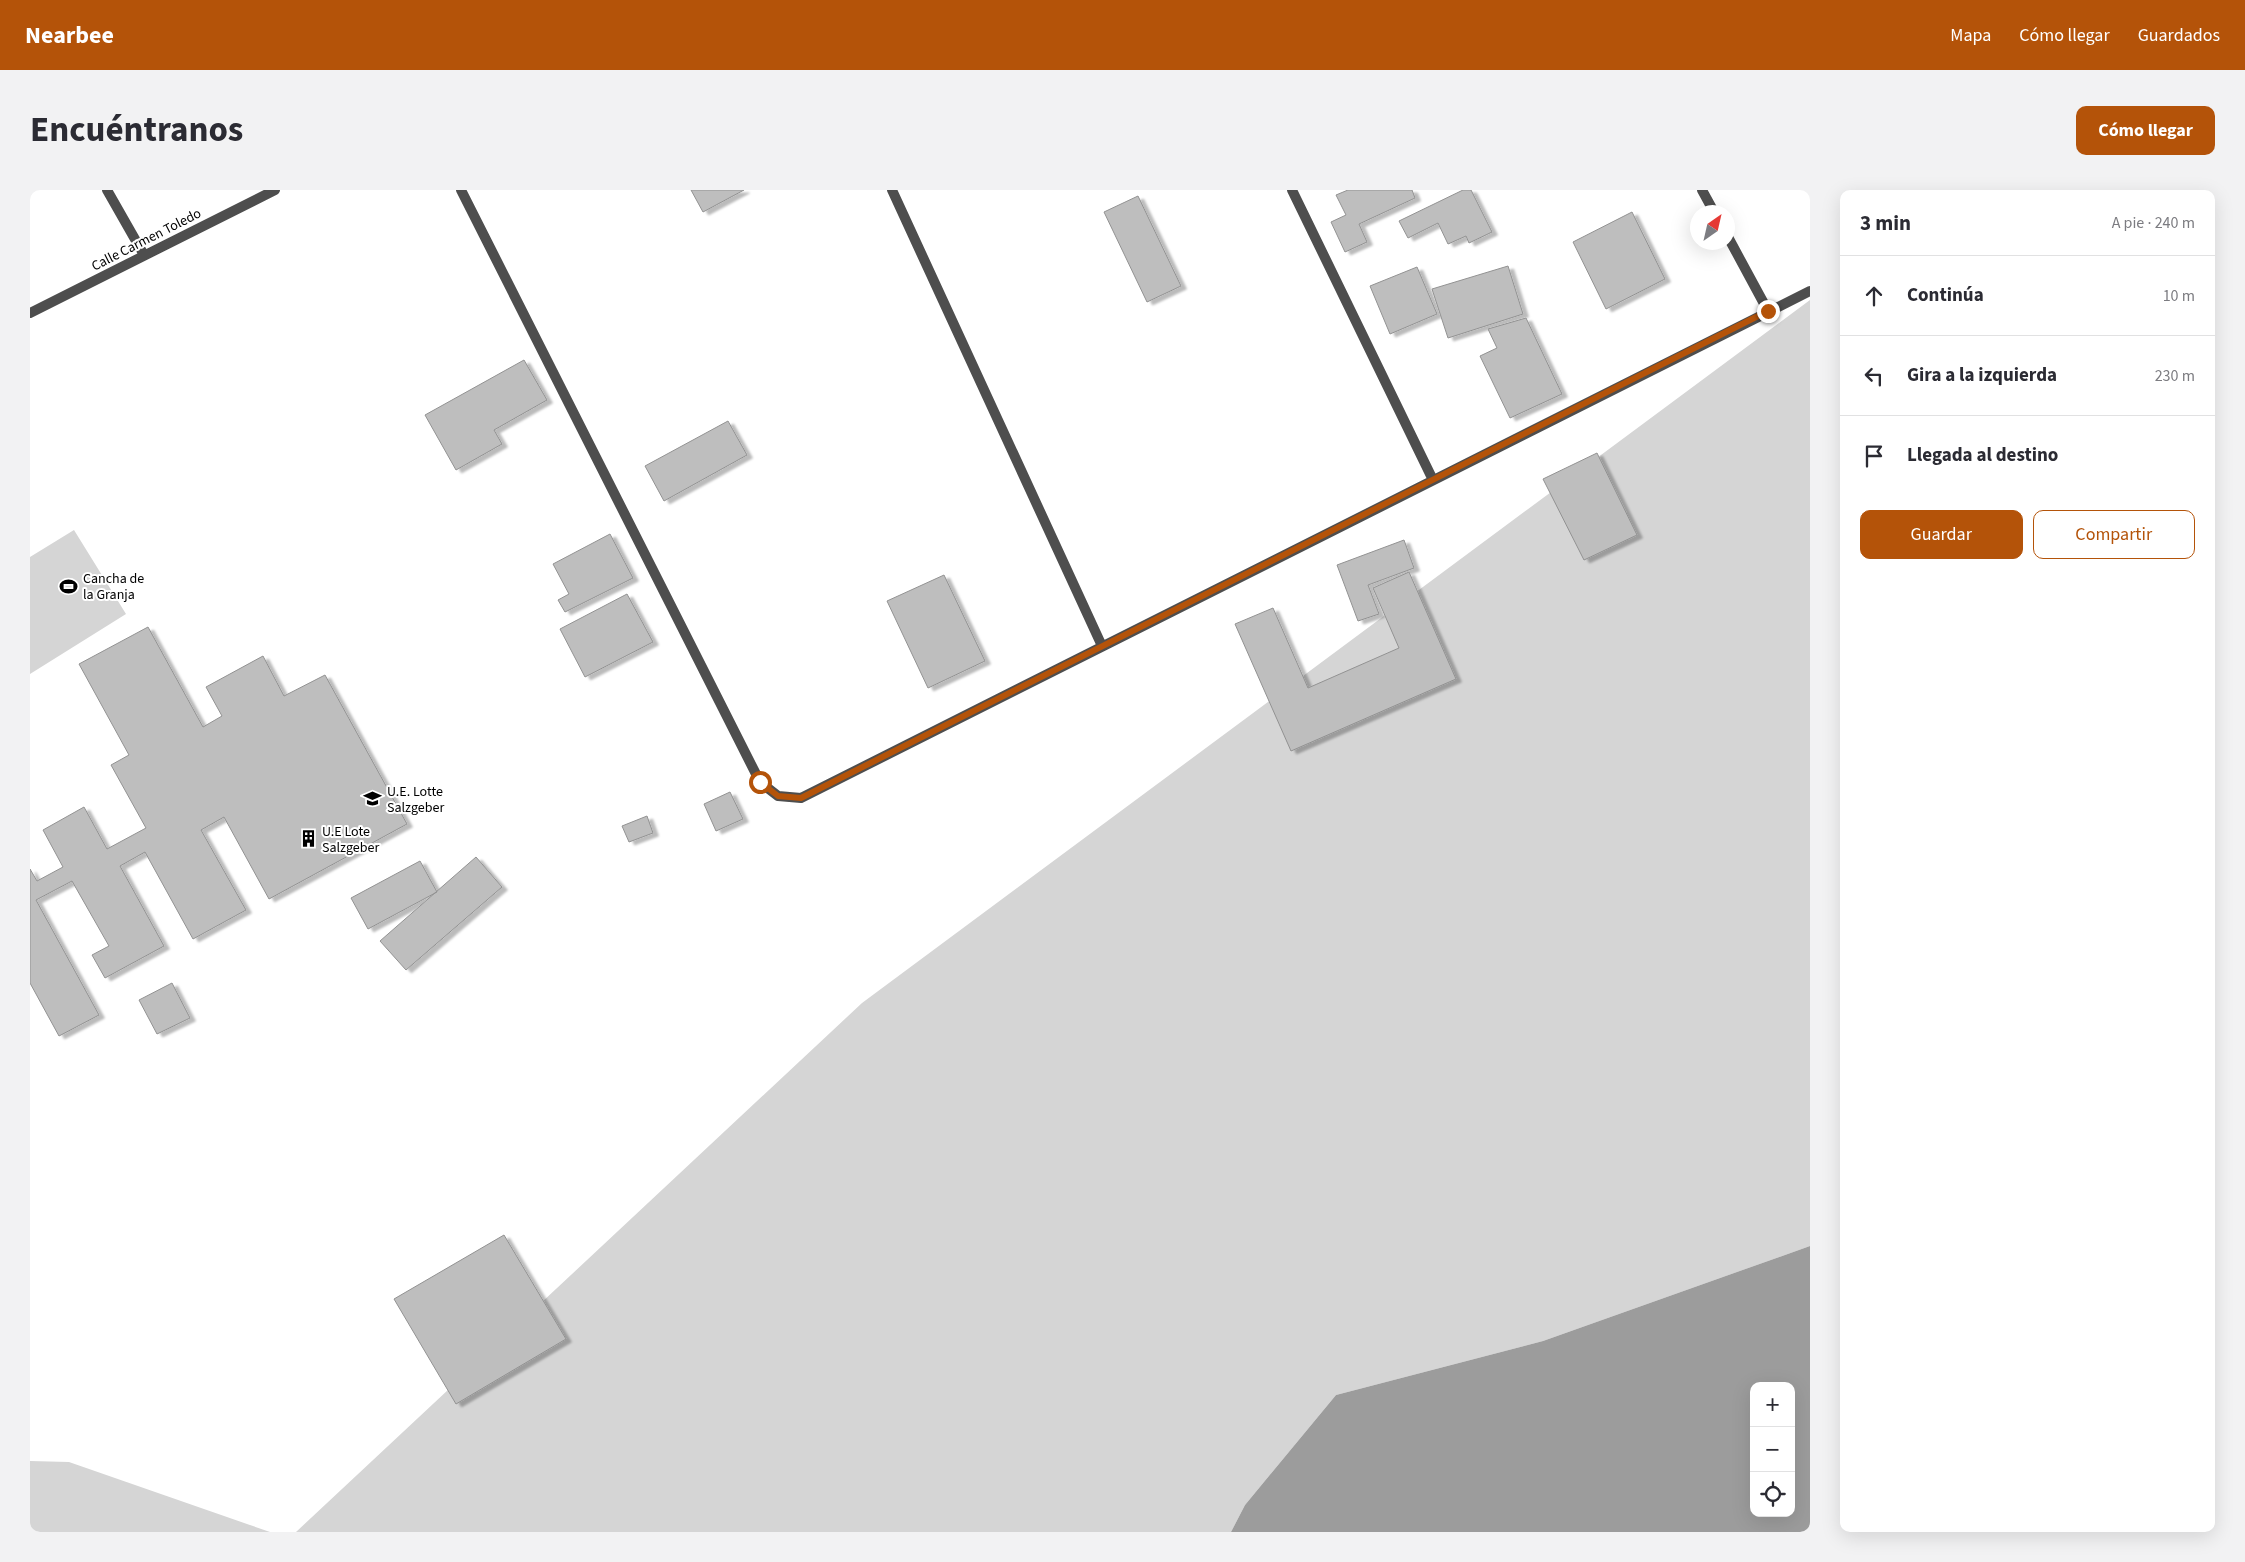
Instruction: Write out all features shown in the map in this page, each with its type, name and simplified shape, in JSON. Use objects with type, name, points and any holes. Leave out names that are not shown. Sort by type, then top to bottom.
[{"type":"street","points":[[107,190],[144,255]]},
{"type":"street","name":"Calle Carmen Toledo","points":[[30,312],[275,190]]},
{"type":"street","points":[[461,190],[760,782],[778,796],[801,798],[1810,291]]},
{"type":"street","points":[[892,190],[1102,646]]},
{"type":"street","points":[[1292,190],[1433,480]]},
{"type":"street","points":[[1702,190],[1710,205]]},
{"type":"street","points":[[1735,250],[1768,311]]},
{"type":"shaded area","points":[[1810,300],[1810,1246],[1543,1341],[1336,1395],[1245,1505],[1231,1532],[296,1532],[862,1003]]},
{"type":"shaded area","name":"Cancha de la Granja","points":[[74,530],[126,614],[30,674],[30,557]]},
{"type":"shaded area","points":[[1810,1246],[1810,1532],[1231,1532],[1245,1505],[1336,1395],[1543,1341]]},
{"type":"shaded area","points":[[30,1461],[69,1462],[270,1532],[30,1532]]},
{"type":"building","points":[[691,190],[744,190],[703,212]]},
{"type":"building","points":[[1348,190],[1412,190],[1415,198],[1359,224],[1367,242],[1345,252],[1331,222],[1346,215],[1336,195]]},
{"type":"building","points":[[1463,190],[1471,190],[1492,232],[1469,243],[1466,236],[1448,244],[1438,223],[1408,238],[1399,221]]},
{"type":"building","points":[[1138,196],[1181,286],[1147,302],[1104,212]]},
{"type":"building","points":[[1632,212],[1665,279],[1606,309],[1573,242]]},
{"type":"building","points":[[1508,266],[1523,314],[1448,338],[1432,289]]},
{"type":"building","points":[[1417,267],[1437,314],[1390,334],[1370,286]]},
{"type":"building","points":[[1526,318],[1562,394],[1510,418],[1480,356],[1497,348],[1488,329]]},
{"type":"building","points":[[524,360],[547,400],[494,430],[502,444],[456,470],[425,415]]},
{"type":"building","points":[[728,421],[747,455],[664,501],[645,466]]},
{"type":"building","points":[[1597,453],[1637,535],[1584,560],[1543,479]]},
{"type":"building","points":[[610,534],[633,578],[565,612],[558,600],[569,594],[553,564]]},
{"type":"building","points":[[1404,540],[1414,568],[1368,585],[1379,614],[1358,621],[1337,565]]},
{"type":"building","points":[[1409,572],[1456,679],[1291,751],[1235,624],[1273,608],[1308,688],[1399,648],[1373,588]]},
{"type":"building","points":[[944,575],[985,661],[928,688],[887,601]]},
{"type":"building","points":[[627,594],[653,642],[585,677],[560,629]]},
{"type":"building","name":"U.E Lote Salzgeber","points":[[148,627],[203,727],[222,716],[206,687],[263,656],[284,696],[325,675],[407,824],[269,899],[224,817],[201,830],[246,910],[193,939],[145,852],[120,866],[164,946],[105,978],[92,955],[109,946],[72,881],[36,900],[99,1015],[59,1036],[30,983],[30,869],[37,881],[63,867],[43,830],[84,807],[107,849],[146,828],[111,765],[129,755],[79,664]]},
{"type":"building","points":[[730,792],[743,819],[716,831],[704,804]]},
{"type":"building","points":[[647,816],[653,833],[629,842],[622,826]]},
{"type":"building","points":[[476,857],[502,887],[406,970],[380,941]]},
{"type":"building","points":[[420,861],[437,892],[368,929],[351,898]]},
{"type":"building","points":[[172,983],[190,1018],[157,1034],[139,1000]]},
{"type":"building","points":[[504,1235],[566,1339],[456,1404],[394,1299]]},
{"type":"place","name":"Cancha de la Granja","points":[[69,586]]},
{"type":"place","name":"U.E. Lotte Salzgeber","points":[[373,799]]},
{"type":"place","name":"U.E Lote Salzgeber","points":[[308,839]]},
{"type":"route","points":[[760,782],[778,796],[801,798],[1768,311]]}]
